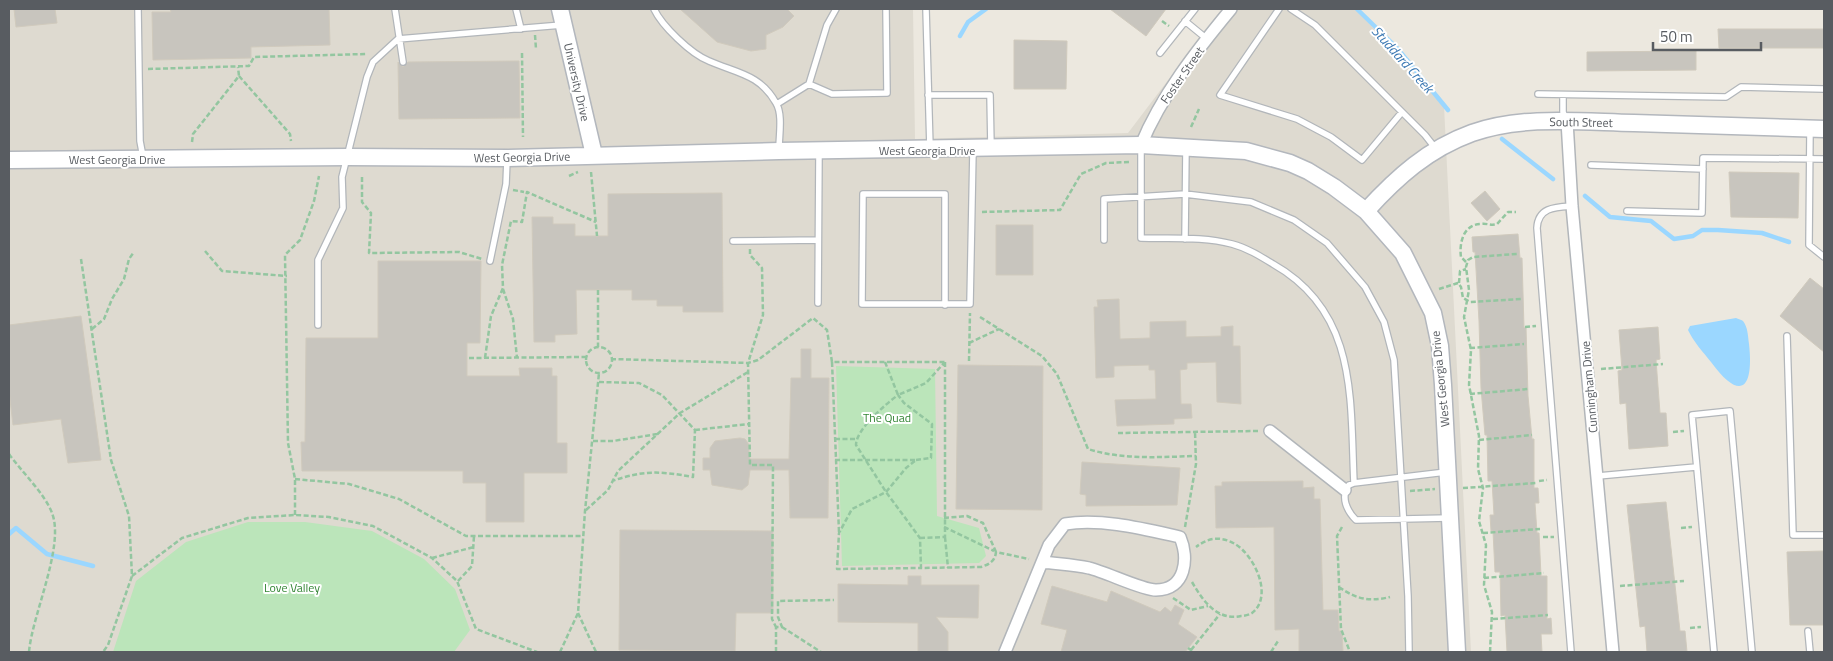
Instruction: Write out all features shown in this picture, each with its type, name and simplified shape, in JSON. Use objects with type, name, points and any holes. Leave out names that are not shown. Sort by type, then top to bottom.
[{"type":"street","name":"Foster Street","points":[[1141,145],[1152,118],[1207,39],[1231,9]]},
{"type":"street","name":"University Drive","points":[[562,17],[594,155]]},
{"type":"street","name":"South Street","points":[[1366,211],[1413,164],[1436,149],[1474,132],[1494,127],[1567,121],[1817,129]]},
{"type":"street","name":"Cunningham Drive","points":[[1567,121],[1572,206],[1613,652]]},
{"type":"street","name":"West Georgia Drive","points":[[9,160],[348,157],[507,158],[779,150],[973,150],[1141,145],[1186,146],[1246,151],[1290,163],[1328,183],[1366,211],[1404,253],[1432,313],[1440,346],[1457,652]]},
{"type":"street","points":[[1270,431],[1350,486]]},
{"type":"street","points":[[1005,652],[1049,545],[1065,524],[1086,522],[1155,531],[1180,537],[1185,548],[1185,563],[1182,574],[1167,588],[1155,590],[1089,568],[1043,562]]},
{"type":"lane","points":[[138,9],[140,141],[143,159]]},
{"type":"lane","points":[[395,9],[398,40],[403,62]]},
{"type":"lane","points":[[516,9],[521,29]]},
{"type":"lane","points":[[654,9],[663,23],[696,54],[709,61],[742,72],[758,81],[777,104],[779,150]]},
{"type":"lane","points":[[777,104],[809,84],[827,25],[836,9]]},
{"type":"lane","points":[[809,84],[832,94],[887,93],[886,9]]},
{"type":"lane","points":[[926,9],[930,150]]},
{"type":"lane","points":[[1160,53],[1195,9]]},
{"type":"lane","points":[[1278,9],[1220,95],[1297,119],[1331,137],[1362,160],[1402,112]]},
{"type":"lane","points":[[1291,9],[1315,25],[1402,112],[1436,149]]},
{"type":"lane","points":[[318,324],[318,260],[343,208],[342,177],[367,77],[374,62],[398,40],[521,29],[562,17]]},
{"type":"lane","points":[[1185,21],[1207,39]]},
{"type":"lane","points":[[1538,94],[1563,95],[1583,93],[1726,97],[1740,87],[1824,89]]},
{"type":"lane","points":[[928,96],[990,95],[991,149]]},
{"type":"lane","points":[[1563,95],[1563,112],[1567,121]]},
{"type":"lane","points":[[1817,129],[1810,159],[1809,245],[1824,257]]},
{"type":"lane","points":[[1141,145],[1141,238],[1185,239],[1232,244],[1255,253],[1303,283],[1320,304],[1338,336],[1350,389],[1350,486],[1346,506],[1356,520],[1404,521],[1451,518]]},
{"type":"lane","points":[[1185,239],[1186,146]]},
{"type":"lane","points":[[818,150],[818,303]]},
{"type":"lane","points":[[945,305],[945,194],[863,194],[862,304],[945,305],[970,304],[973,150]]},
{"type":"lane","points":[[490,261],[506,184],[507,158]]},
{"type":"lane","points":[[1627,211],[1702,213],[1703,158],[1824,159]]},
{"type":"lane","points":[[1591,165],[1703,169]]},
{"type":"lane","points":[[1104,240],[1104,200],[1186,194],[1251,202],[1294,220],[1327,243],[1365,287],[1384,322],[1394,360],[1404,521],[1409,652]]},
{"type":"lane","points":[[1571,652],[1537,220],[1551,208],[1572,206]]},
{"type":"lane","points":[[734,241],[818,240]]},
{"type":"lane","points":[[1787,336],[1793,535],[1824,535]]},
{"type":"lane","points":[[1714,652],[1692,415],[1730,411],[1752,652]]},
{"type":"lane","points":[[1598,476],[1696,467]]},
{"type":"lane","points":[[1350,486],[1401,476],[1448,472]]},
{"type":"lane","points":[[1808,631],[1810,652]]},
{"type":"path","points":[[522,53],[523,136]]},
{"type":"path","points":[[148,69],[249,66],[254,57],[366,54]]},
{"type":"path","points":[[238,67],[239,76],[290,134],[291,141]]},
{"type":"path","points":[[192,142],[193,134],[239,76]]},
{"type":"path","points":[[1192,128],[1200,109]]},
{"type":"path","points":[[982,212],[1060,210],[1081,174],[1106,163],[1130,162]]},
{"type":"path","points":[[577,168],[578,172]]},
{"type":"path","points":[[569,176],[578,172],[592,172],[597,236]]},
{"type":"path","points":[[295,515],[295,478],[288,443],[287,276],[285,255],[300,240],[314,201],[319,176]]},
{"type":"path","points":[[362,177],[362,202],[371,213],[369,253],[459,252],[502,265]]},
{"type":"path","points":[[517,358],[513,319],[503,288],[502,265],[511,222],[522,222],[527,192],[596,222]]},
{"type":"path","points":[[1466,262],[1460,257],[1460,244],[1462,237],[1470,228],[1479,224],[1497,224],[1508,212],[1516,212]]},
{"type":"path","points":[[750,240],[750,256],[762,268],[763,315],[748,363],[750,465],[773,465],[772,619],[776,628],[776,652]]},
{"type":"path","points":[[205,251],[222,271],[287,276]]},
{"type":"path","points":[[92,329],[104,319],[112,299],[124,280],[129,259],[134,252]]},
{"type":"path","points":[[1466,262],[1473,257],[1517,254]]},
{"type":"path","points":[[82,259],[111,460],[130,516],[132,576],[108,645],[103,652]]},
{"type":"path","points":[[1466,262],[1468,301],[1464,317],[1470,348],[1470,394],[1479,440],[1478,468],[1482,487],[1480,521],[1487,554],[1483,578],[1492,620],[1490,652]]},
{"type":"path","points":[[1466,269],[1460,271],[1459,283],[1463,298],[1468,301],[1521,298]]},
{"type":"path","points":[[1439,289],[1459,283]]},
{"type":"path","points":[[485,358],[491,316],[503,288]]},
{"type":"path","points":[[598,290],[598,347]]},
{"type":"path","points":[[969,361],[970,304]]},
{"type":"path","points":[[980,317],[1042,356],[1057,374],[1088,450],[1127,456],[1196,456]]},
{"type":"path","points":[[611,359],[748,363],[758,360],[813,318],[827,330],[832,362],[839,533],[837,569],[981,567],[990,564],[995,558],[996,552],[983,523],[967,516],[944,518]]},
{"type":"path","points":[[969,343],[999,329]]},
{"type":"path","points":[[1470,348],[1524,344]]},
{"type":"path","points":[[598,347],[606,350],[611,359],[608,369],[599,373],[589,369],[586,357],[591,350],[598,347]]},
{"type":"path","points":[[469,358],[586,357]]},
{"type":"path","points":[[832,362],[945,362]]},
{"type":"path","points":[[835,460],[916,460],[931,458],[932,424],[904,403],[898,395],[885,362]]},
{"type":"path","points":[[835,439],[856,439],[885,405],[898,395],[926,383],[945,362]]},
{"type":"path","points":[[945,362],[944,527],[948,568]]},
{"type":"path","points":[[1601,369],[1663,364]]},
{"type":"path","points":[[585,511],[608,490],[618,471],[680,413],[748,372]]},
{"type":"path","points":[[560,652],[578,613],[585,511],[599,373]]},
{"type":"path","points":[[599,382],[639,383],[662,395],[695,430],[693,477],[663,471],[638,472],[612,481]]},
{"type":"path","points":[[1470,394],[1528,389]]},
{"type":"path","points":[[695,430],[749,424]]},
{"type":"path","points":[[1180,537],[1185,528],[1196,456],[1195,431]]},
{"type":"path","points":[[1118,433],[1270,431]]},
{"type":"path","points":[[593,440],[612,441],[658,434]]},
{"type":"path","points":[[1479,440],[1532,435]]},
{"type":"path","points":[[856,439],[859,452],[920,538],[921,568]]},
{"type":"path","points":[[9,454],[52,512],[54,532],[48,573],[29,652]]},
{"type":"path","points":[[839,533],[852,509],[886,492],[906,468],[916,460]]},
{"type":"path","points":[[295,478],[324,480],[374,490],[399,498],[466,536],[583,536]]},
{"type":"path","points":[[1462,488],[1536,483]]},
{"type":"path","points":[[1409,491],[1436,489]]},
{"type":"path","points":[[132,576],[182,538],[248,518],[295,515],[329,517],[373,526],[432,558],[457,581],[476,629],[537,652]]},
{"type":"path","points":[[944,527],[996,552],[1043,562]]},
{"type":"path","points":[[1342,527],[1337,536],[1341,629],[1350,652]]},
{"type":"path","points":[[1483,534],[1540,529]]},
{"type":"path","points":[[457,581],[472,566],[474,536]]},
{"type":"path","points":[[920,538],[945,537]]},
{"type":"path","points":[[1217,538],[1229,540],[1239,546],[1255,564],[1260,577],[1258,604],[1252,613],[1234,618],[1220,614],[1208,606],[1197,591],[1185,563],[1193,550],[1205,540],[1217,538]]},
{"type":"path","points":[[432,558],[474,547]]},
{"type":"path","points":[[1483,578],[1544,573]]},
{"type":"path","points":[[1620,586],[1684,580]]},
{"type":"path","points":[[1339,587],[1350,595],[1365,600],[1390,597]]},
{"type":"path","points":[[1167,588],[1173,598],[1183,607],[1196,610],[1208,606]]},
{"type":"path","points":[[821,652],[782,627],[778,617],[778,601],[834,600]]},
{"type":"path","points":[[578,613],[596,652]]},
{"type":"path","points":[[1191,650],[1220,614]]},
{"type":"path","points":[[1492,620],[1548,615]]},
{"type":"path","points":[[776,628],[782,627]]},
{"type":"path","points":[[1271,652],[1278,640]]},
{"type":"shaded area","points":[[9,9],[913,9],[915,139],[1128,133],[1222,9],[1356,9],[1444,106],[1471,652],[9,652]]},
{"type":"green space","name":"The Quad","points":[[836,366],[935,369],[937,516],[979,528],[986,556],[979,563],[842,566]]},
{"type":"green space","name":"Love Valley","points":[[248,522],[305,522],[372,531],[424,559],[455,589],[470,630],[454,652],[113,652],[136,581],[186,542]]},
{"type":"water","points":[[1736,318],[1743,321],[1746,326],[1750,359],[1747,380],[1743,385],[1738,386],[1730,383],[1721,375],[1688,330],[1690,326]]},
{"type":"building","points":[[14,9],[55,9],[57,23],[16,27]]},
{"type":"building","points":[[170,9],[329,9],[330,45],[251,47],[251,58],[153,60],[152,12],[171,12]]},
{"type":"building","points":[[680,9],[787,9],[794,16],[783,27],[766,35],[766,49],[751,51],[717,42]]},
{"type":"building","points":[[1110,9],[1166,9],[1146,36]]},
{"type":"building","points":[[1718,29],[1824,29],[1824,48],[1719,48]]},
{"type":"building","points":[[1014,40],[1067,41],[1066,89],[1014,89]]},
{"type":"building","points":[[1696,51],[1696,70],[1587,71],[1587,52]]},
{"type":"building","points":[[519,61],[520,118],[399,119],[398,62],[403,67],[408,62]]},
{"type":"building","points":[[1729,172],[1799,173],[1798,218],[1731,217]]},
{"type":"building","points":[[1485,191],[1500,209],[1487,221],[1471,203]]},
{"type":"building","points":[[722,193],[723,312],[683,312],[683,306],[657,306],[657,300],[632,300],[632,290],[576,290],[577,334],[555,335],[555,342],[534,342],[532,217],[553,217],[553,224],[575,224],[575,236],[608,236],[608,194]]},
{"type":"building","points":[[996,225],[1033,225],[1033,275],[996,275]]},
{"type":"building","points":[[1518,234],[1520,258],[1522,258],[1528,396],[1532,439],[1534,439],[1534,488],[1538,488],[1539,503],[1535,503],[1537,533],[1539,533],[1541,576],[1547,576],[1547,619],[1551,618],[1552,634],[1541,634],[1542,652],[1507,652],[1505,615],[1501,616],[1500,572],[1495,572],[1493,531],[1491,531],[1490,515],[1494,515],[1492,481],[1488,481],[1487,435],[1485,435],[1481,388],[1475,252],[1473,252],[1472,237]]},
{"type":"building","points":[[378,261],[481,261],[480,343],[467,343],[467,376],[520,376],[519,368],[552,368],[552,376],[557,376],[557,443],[567,443],[567,473],[524,473],[524,522],[486,522],[486,483],[463,483],[463,471],[302,471],[301,442],[305,442],[306,338],[378,338]]},
{"type":"building","points":[[1810,278],[1824,289],[1824,352],[1780,316]]},
{"type":"building","points":[[1119,299],[1120,339],[1150,338],[1150,322],[1186,321],[1186,337],[1221,336],[1221,327],[1233,326],[1233,346],[1240,346],[1241,404],[1217,402],[1216,362],[1187,363],[1187,369],[1180,370],[1181,404],[1191,404],[1192,418],[1174,419],[1174,424],[1117,426],[1115,400],[1156,399],[1155,370],[1149,370],[1149,365],[1114,366],[1114,377],[1096,378],[1094,307],[1098,307],[1097,300]]},
{"type":"building","points":[[81,316],[101,460],[68,463],[61,419],[13,425],[9,391],[9,325]]},
{"type":"building","points":[[1658,327],[1660,359],[1656,360],[1660,413],[1666,413],[1668,446],[1629,449],[1626,403],[1620,404],[1618,371],[1622,370],[1619,330]]},
{"type":"building","points":[[801,349],[811,349],[811,378],[829,378],[828,518],[790,518],[789,470],[750,470],[748,485],[742,490],[712,485],[710,470],[703,470],[703,458],[710,458],[710,448],[715,441],[745,439],[748,443],[750,459],[789,459],[791,378],[801,378]]},
{"type":"building","points":[[958,365],[1043,366],[1042,510],[956,509]]},
{"type":"building","points":[[1082,462],[1180,468],[1177,505],[1086,506],[1086,495],[1080,494]]},
{"type":"building","points":[[1303,481],[1303,488],[1314,487],[1314,499],[1320,499],[1323,610],[1338,610],[1343,652],[1299,652],[1299,629],[1275,630],[1274,527],[1216,528],[1215,486],[1222,486],[1222,482]]},
{"type":"building","points":[[1666,502],[1680,631],[1685,631],[1687,652],[1647,652],[1645,626],[1640,627],[1627,505]]},
{"type":"building","points":[[620,530],[773,531],[773,613],[736,613],[735,651],[619,650]]},
{"type":"building","points":[[1824,551],[1824,625],[1790,625],[1787,552]]},
{"type":"building","points":[[908,576],[921,576],[921,585],[979,585],[978,618],[936,617],[948,632],[948,652],[918,652],[918,623],[838,622],[838,584],[908,585]]},
{"type":"building","points":[[1052,586],[1107,602],[1111,591],[1160,612],[1165,607],[1171,612],[1175,605],[1184,610],[1178,624],[1197,637],[1185,652],[1061,652],[1067,630],[1041,624]]},
{"type":"waterway","points":[[960,36],[968,22],[986,9]]},
{"type":"waterway","name":"Studdard Creek","points":[[1357,9],[1397,48],[1448,110]]},
{"type":"waterway","name":"Studdard Creek","points":[[1502,139],[1553,179]]},
{"type":"waterway","name":"Studdard Creek","points":[[1585,196],[1610,217],[1651,221],[1674,239],[1693,236],[1702,230],[1718,230],[1762,233],[1789,242]]},
{"type":"waterway","points":[[9,534],[16,528],[47,554],[93,566]]}]
